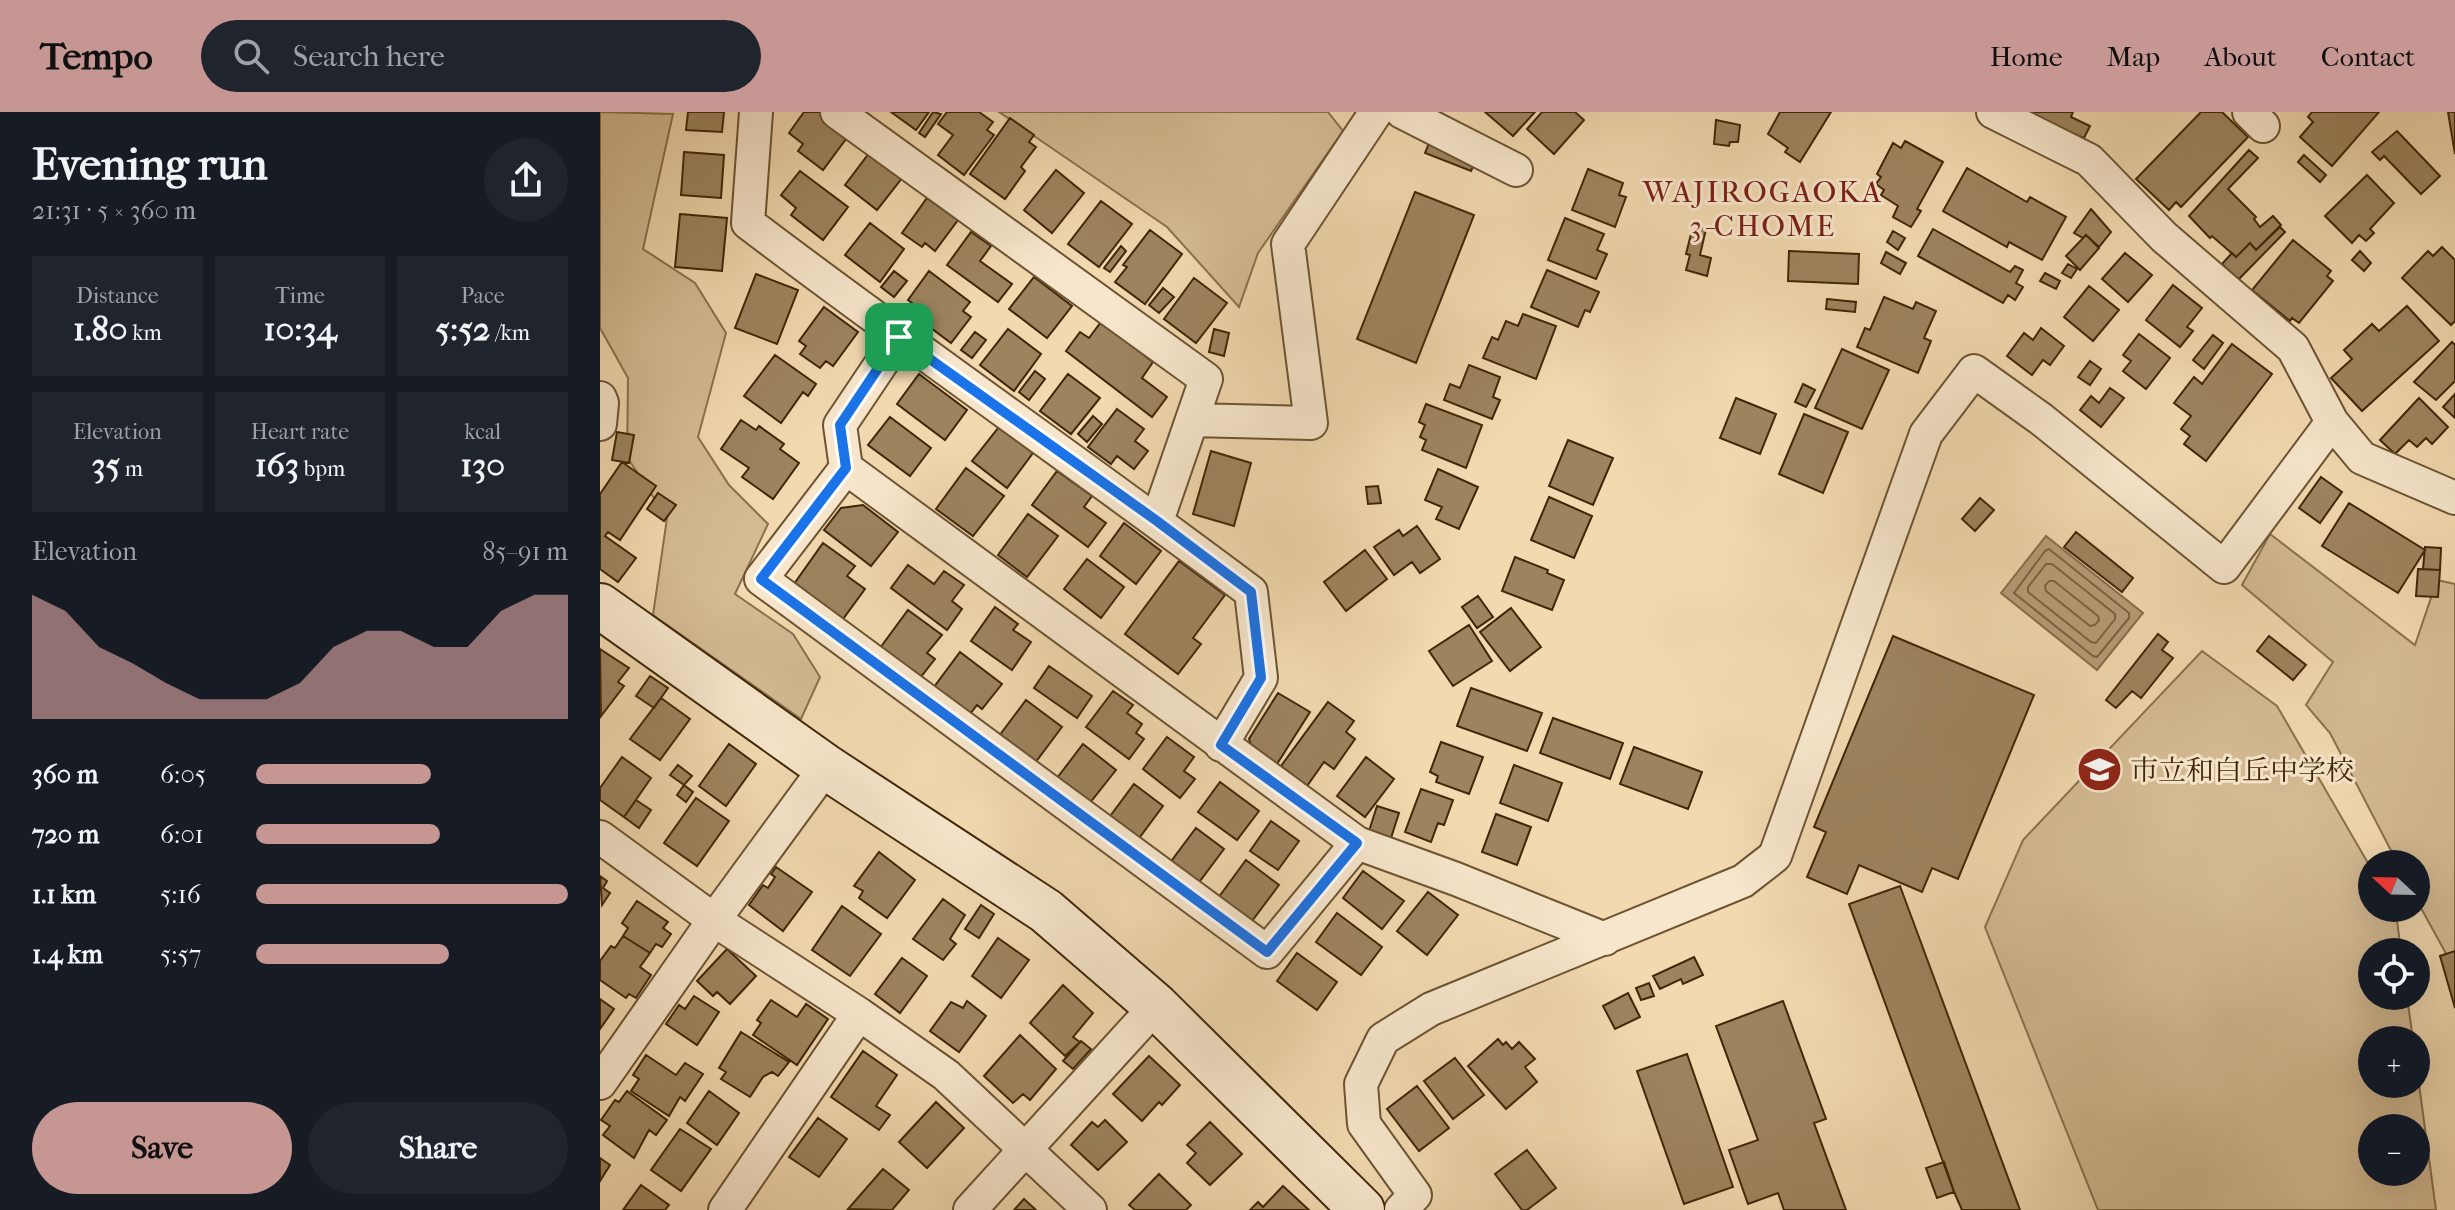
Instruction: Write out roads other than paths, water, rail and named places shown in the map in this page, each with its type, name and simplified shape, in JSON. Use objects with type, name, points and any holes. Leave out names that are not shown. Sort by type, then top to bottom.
[{"type":"street","points":[[756,112],[748,223],[899,337],[1251,592],[1261,678],[1221,745]]},
{"type":"street","points":[[837,112],[1206,379],[1157,521]]},
{"type":"street","points":[[1192,420],[1311,423],[1288,244],[1376,112]]},
{"type":"street","points":[[1402,112],[1516,170]]},
{"type":"street","points":[[1993,112],[2089,160],[2164,237],[2293,348],[2332,422],[2362,458],[2455,498]]},
{"type":"street","points":[[899,337],[840,425],[846,468],[761,579],[1267,952],[1357,843]]},
{"type":"street","points":[[1401,1210],[1415,1195],[1364,1124],[1361,1084],[1383,1039],[1431,1009],[1743,881],[1775,856],[1926,434],[1974,371],[2041,419],[2224,567],[2332,422]]},
{"type":"street","points":[[600,398],[600,424]]},
{"type":"street","points":[[846,468],[1357,843],[1605,939]]},
{"type":"street","points":[[600,606],[826,767],[1046,911],[1156,1006],[1362,1210]]},
{"type":"street","points":[[600,1083],[826,767]]},
{"type":"street","points":[[600,837],[714,920],[946,1075],[1090,1210]]},
{"type":"street","points":[[970,1210],[1156,1006]]},
{"type":"street","points":[[725,1210],[859,1014]]},
{"type":"water","points":[[2046,536],[2143,613],[2097,670],[2001,593]]},
{"type":"place","name":"市立和白丘中学校","points":[[2099,770]]},
{"type":"district","name":"WAJIROGAOKA 3-CHOME","points":[[1763,209]]}]
